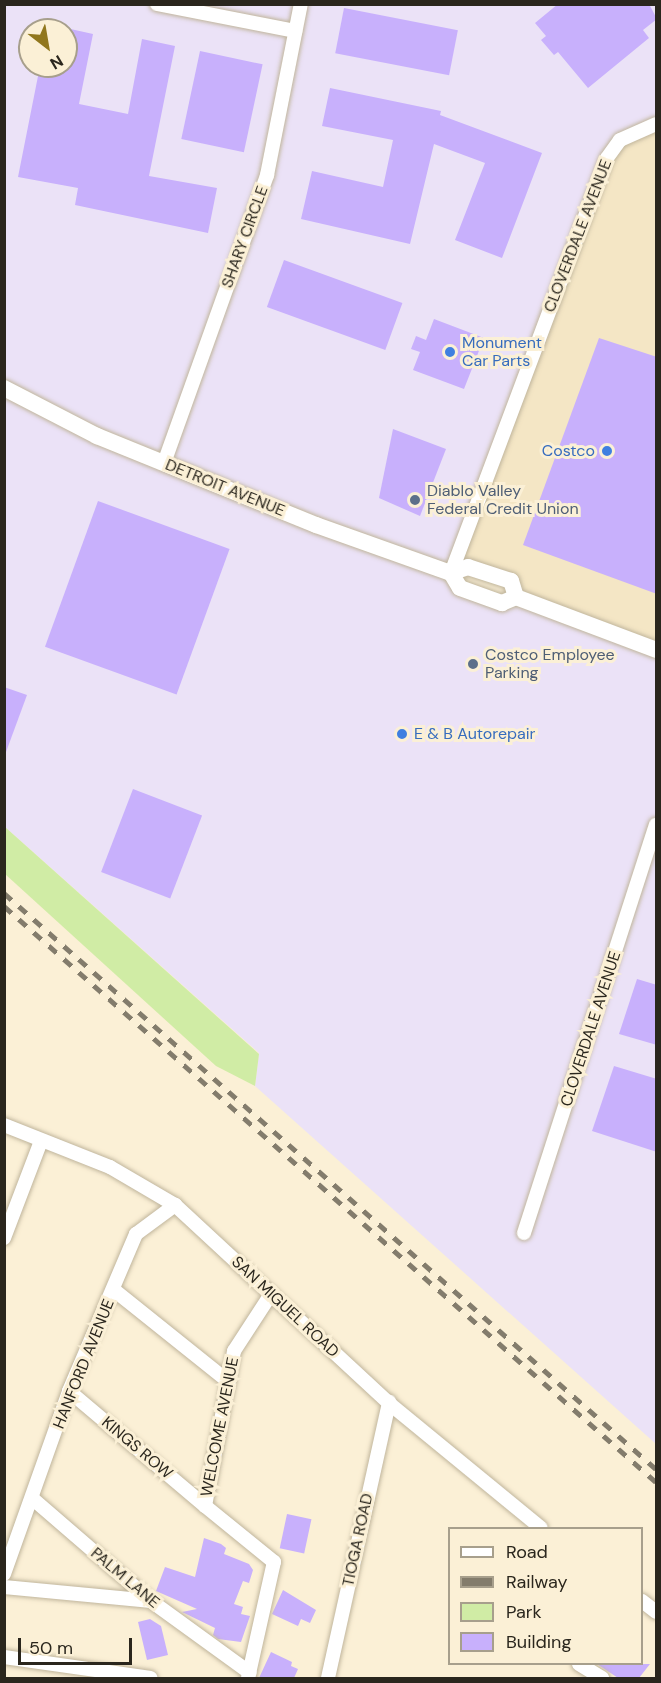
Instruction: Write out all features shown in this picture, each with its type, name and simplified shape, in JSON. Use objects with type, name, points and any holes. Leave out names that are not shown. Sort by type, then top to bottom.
[{"type":"street","points":[[157,4],[295,31]]},
{"type":"street","name":"SHARY CIRCLE","points":[[164,463],[267,175],[301,4]]},
{"type":"street","name":"CLOVERDALE AVENUE","points":[[451,573],[607,158],[620,140],[657,124]]},
{"type":"street","name":"DETROIT AVENUE","points":[[4,388],[97,436],[316,525],[451,573],[468,567],[511,581],[516,597],[657,650]]},
{"type":"street","name":"CLOVERDALE AVENUE","points":[[524,1233],[657,825]]},
{"type":"street","name":"SAN MIGUEL ROAD","points":[[4,1125],[110,1167],[175,1205],[388,1402],[540,1527]]},
{"type":"street","points":[[4,1238],[41,1141]]},
{"type":"street","name":"HANFORD AVENUE","points":[[4,1574],[33,1499],[69,1391],[136,1234],[175,1205]]},
{"type":"street","points":[[114,1290],[229,1382]]},
{"type":"street","name":"WELCOME AVENUE","points":[[249,1676],[274,1562],[205,1506],[234,1351],[271,1294]]},
{"type":"street","name":"KINGS ROW","points":[[69,1391],[205,1506]]},
{"type":"street","name":"TIOGA ROAD","points":[[328,1678],[388,1402]]},
{"type":"street","name":"PALM LANE","points":[[33,1499],[151,1601],[249,1676]]},
{"type":"street","points":[[4,1587],[151,1601]]},
{"type":"street","points":[[643,1602],[657,1612]]},
{"type":"street","points":[[4,1657],[151,1678]]},
{"type":"street","points":[[581,1665],[602,1678]]},
{"type":"shaded area","points":[[5,5],[656,5],[656,124],[620,140],[451,573],[460,588],[516,597],[656,650],[656,1444],[255,1086],[259,1053],[5,827]]},
{"type":"shaded area","points":[[656,124],[656,650],[516,597],[510,581],[451,573],[613,148]]},
{"type":"green space","points":[[5,827],[259,1054],[255,1086],[216,1066],[5,874]]},
{"type":"building","points":[[558,4],[649,4],[657,19],[643,30],[649,38],[588,88],[558,52],[554,55],[541,40],[546,36],[535,23]]},
{"type":"building","points":[[344,8],[458,30],[449,75],[335,53]]},
{"type":"building","points":[[78,31],[93,34],[79,104],[128,114],[142,39],[175,46],[149,176],[217,188],[208,233],[75,205],[78,188],[18,177],[38,78],[78,78]]},
{"type":"building","points":[[200,51],[263,64],[244,152],[181,139]]},
{"type":"building","points":[[330,88],[441,111],[440,115],[542,153],[502,258],[455,240],[485,163],[434,144],[410,244],[301,219],[312,171],[383,187],[393,140],[322,126]]},
{"type":"building","points":[[284,260],[402,303],[385,350],[267,307]]},
{"type":"building","points":[[434,319],[484,338],[464,389],[413,370],[420,352],[411,349],[416,336],[426,340]]},
{"type":"building","name":"Costco","points":[[599,338],[657,357],[657,594],[523,545]]},
{"type":"building","points":[[393,429],[446,449],[420,516],[379,498]]},
{"type":"building","points":[[98,501],[230,549],[177,695],[45,647]]},
{"type":"building","points":[[4,687],[27,695],[6,752],[4,752]]},
{"type":"building","points":[[133,789],[202,816],[170,899],[101,872]]},
{"type":"building","points":[[637,979],[657,985],[657,1045],[619,1034]]},
{"type":"building","points":[[614,1066],[657,1079],[657,1152],[592,1131]]},
{"type":"building","points":[[287,1514],[311,1519],[304,1553],[280,1548]]},
{"type":"building","points":[[204,1538],[221,1544],[226,1548],[224,1554],[249,1564],[253,1570],[249,1583],[243,1581],[234,1604],[243,1607],[241,1614],[250,1616],[241,1642],[218,1639],[213,1635],[215,1628],[182,1612],[197,1609],[156,1591],[165,1567],[195,1577]]},
{"type":"building","points":[[283,1590],[316,1610],[310,1623],[301,1619],[298,1626],[272,1614]]},
{"type":"building","points":[[150,1619],[161,1626],[168,1655],[147,1660],[138,1622]]},
{"type":"building","points":[[271,1652],[292,1662],[291,1666],[298,1669],[294,1678],[259,1678]]},
{"type":"building","points":[[650,1664],[639,1678],[618,1678],[598,1665]]},
{"type":"railway","points":[[4,893],[656,1469]]},
{"type":"railway","points":[[4,906],[656,1482]]},
{"type":"place","name":"Monument Car Parts","points":[[450,352]]},
{"type":"place","name":"Costco","points":[[607,451]]},
{"type":"place","name":"Diablo Valley Federal Credit Union","points":[[415,500]]},
{"type":"place","name":"Costco Employee Parking","points":[[473,664]]},
{"type":"place","name":"E & B Autorepair","points":[[402,734]]}]
